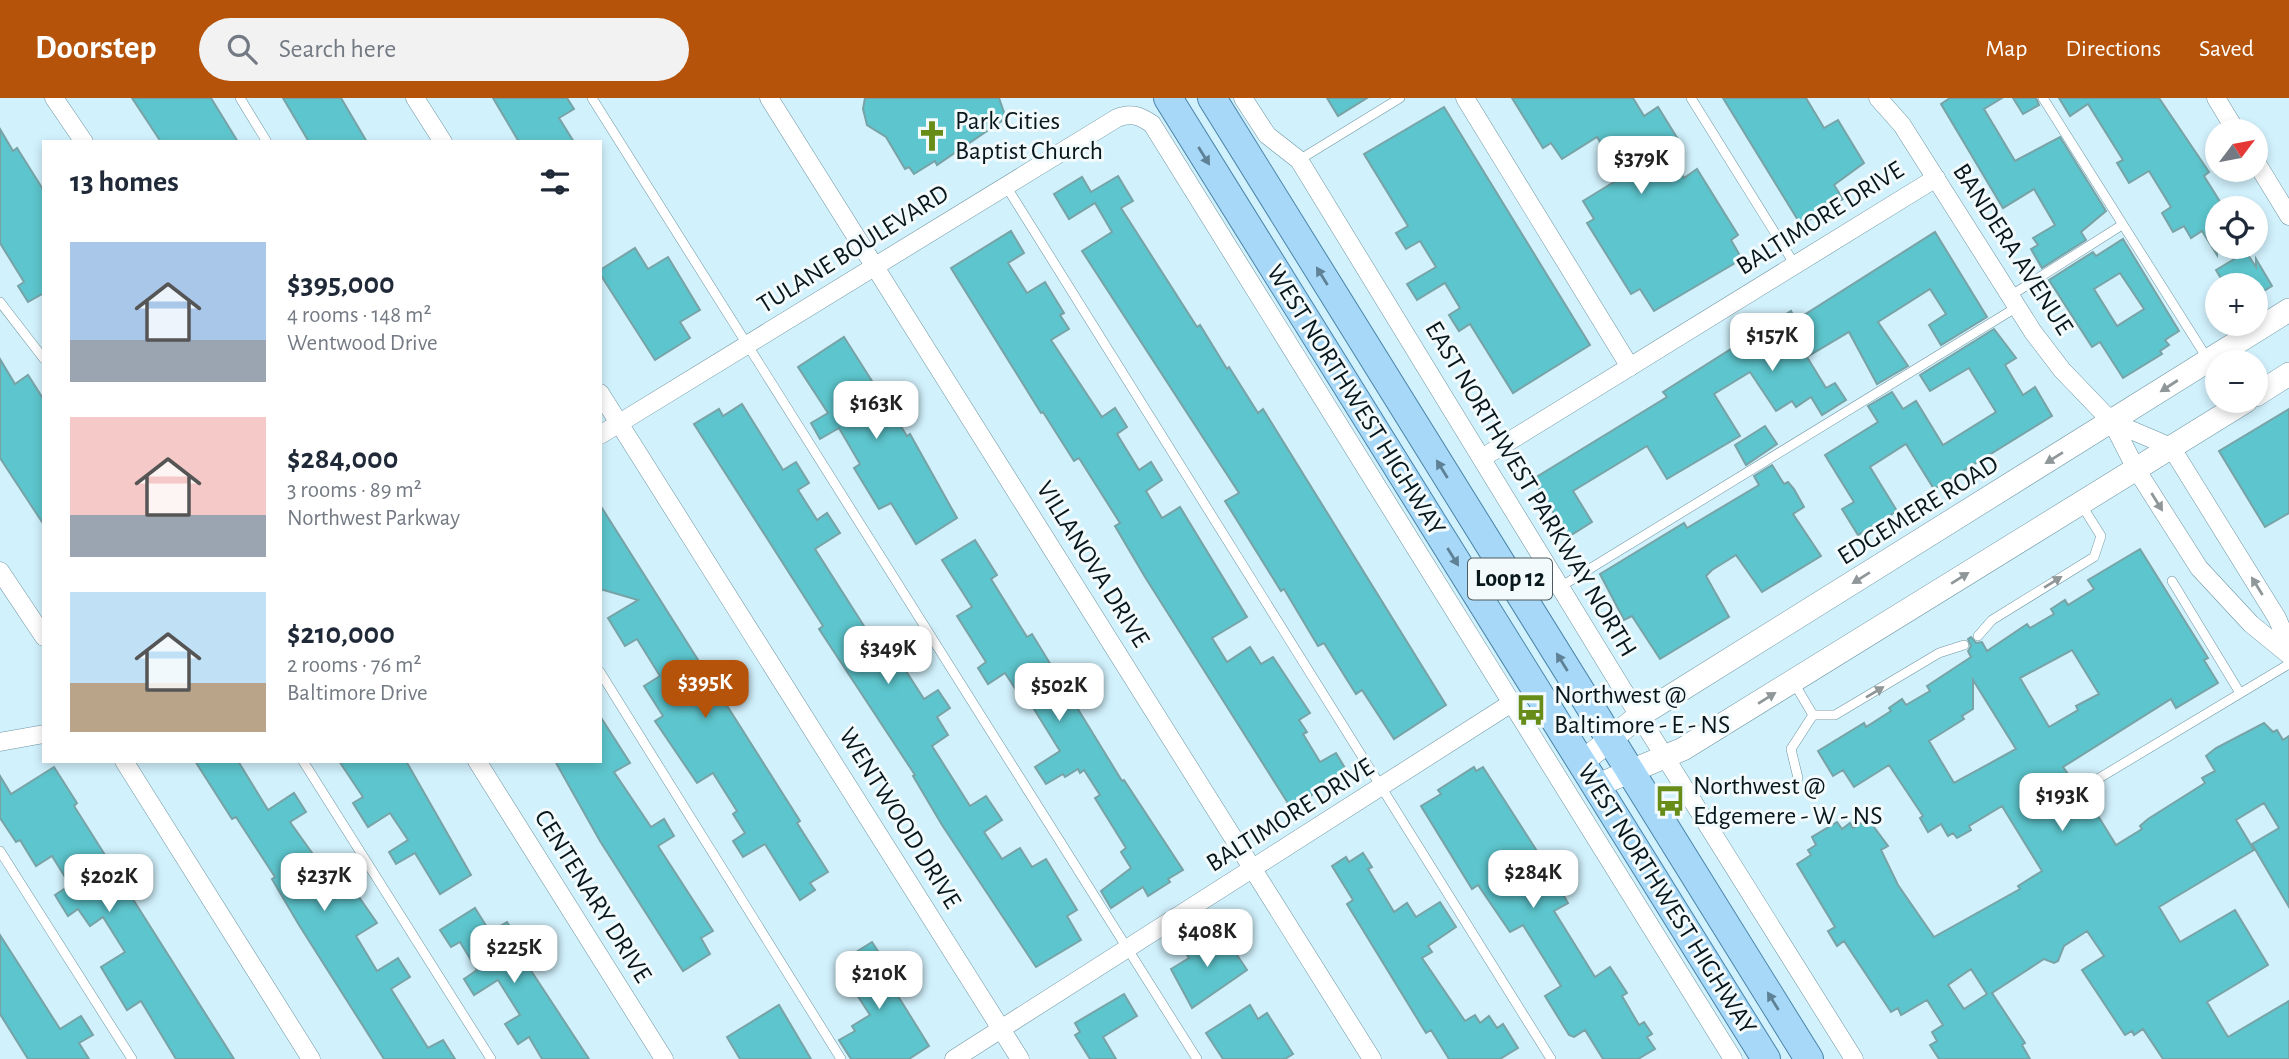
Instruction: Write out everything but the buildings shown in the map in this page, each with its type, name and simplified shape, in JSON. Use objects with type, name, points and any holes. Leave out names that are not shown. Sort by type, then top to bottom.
[{"type":"main road","name":"WEST NORTHWEST HIGHWAY","points":[[1168,98],[1766,1059]]},
{"type":"main road","name":"WEST NORTHWEST HIGHWAY","points":[[1212,98],[1809,1059]]},
{"type":"street","points":[[54,98],[83,140]]},
{"type":"street","points":[[415,98],[442,140]]},
{"type":"street","name":"VILLANOVA DRIVE","points":[[769,98],[1372,1059]]},
{"type":"street","name":"EAST NORTHWEST PARKWAY NORTH","points":[[1243,98],[1267,135],[1300,160],[1639,716],[1854,1059]]},
{"type":"street","points":[[1465,98],[1630,367]]},
{"type":"street","name":"BANDERA AVENUE","points":[[1878,98],[1902,125],[2014,301],[2062,370],[2112,422],[2136,469],[2199,568],[2231,605],[2289,655]]},
{"type":"street","points":[[2216,98],[2229,119]]},
{"type":"street","name":"TULANE BOULEVARD","points":[[602,434],[1117,117],[1135,115],[1152,124],[1510,704]]},
{"type":"street","name":"BALTIMORE DRIVE","points":[[1482,458],[1936,178]]},
{"type":"street","points":[[2268,182],[2289,216]]},
{"type":"street","name":"EDGEMERE ROAD","points":[[2224,350],[2289,310]]},
{"type":"street","name":"EDGEMERE ROAD","points":[[1581,763],[1639,716],[2205,362]]},
{"type":"street","points":[[2268,387],[2289,374]]},
{"type":"street","name":"WENTWOOD DRIVE","points":[[602,396],[1020,1059]]},
{"type":"street","points":[[1596,786],[1666,758],[2226,413]]},
{"type":"street","name":"BANDERA AVENUE","points":[[2112,422],[2171,447]]},
{"type":"street","points":[[2171,447],[2277,618],[2289,646]]},
{"type":"street","points":[[0,571],[42,634]]},
{"type":"street","points":[[1510,704],[1734,1059]]},
{"type":"street","name":"BALTIMORE DRIVE","points":[[954,1059],[1510,704]]},
{"type":"street","points":[[0,742],[42,734]]},
{"type":"street","points":[[125,763],[311,1059]]},
{"type":"street","name":"CENTENARY DRIVE","points":[[478,763],[664,1059]]},
{"type":"lane","points":[[240,98],[266,140]]},
{"type":"lane","points":[[592,98],[1197,1059]]},
{"type":"lane","points":[[1300,160],[1400,98]]},
{"type":"lane","points":[[1690,98],[1795,264]]},
{"type":"lane","points":[[2043,98],[2205,355]]},
{"type":"lane","points":[[1006,186],[1551,1059]]},
{"type":"lane","points":[[1560,587],[2014,301],[2122,225]]},
{"type":"lane","points":[[0,302],[42,356]]},
{"type":"lane","points":[[1978,636],[1992,620],[2094,557],[2101,536],[2081,503]]},
{"type":"lane","points":[[2172,582],[2240,693]]},
{"type":"lane","points":[[1813,715],[1835,715],[1939,653],[1964,645]]},
{"type":"lane","points":[[2087,786],[2289,664]]},
{"type":"lane","points":[[602,675],[841,1059]]},
{"type":"lane","points":[[1793,682],[1813,715]]},
{"type":"lane","points":[[1798,778],[1791,749],[1813,715]]},
{"type":"lane","points":[[304,763],[491,1059]]},
{"type":"lane","points":[[0,851],[132,1059]]},
{"type":"place","name":"Park Cities Baptist Church","points":[[932,136]]},
{"type":"place","name":"Northwest @ Baltimore - E - NS","points":[[1531,710]]},
{"type":"place","name":"Northwest @ Edgemere - W - NS","points":[[1670,801]]}]
